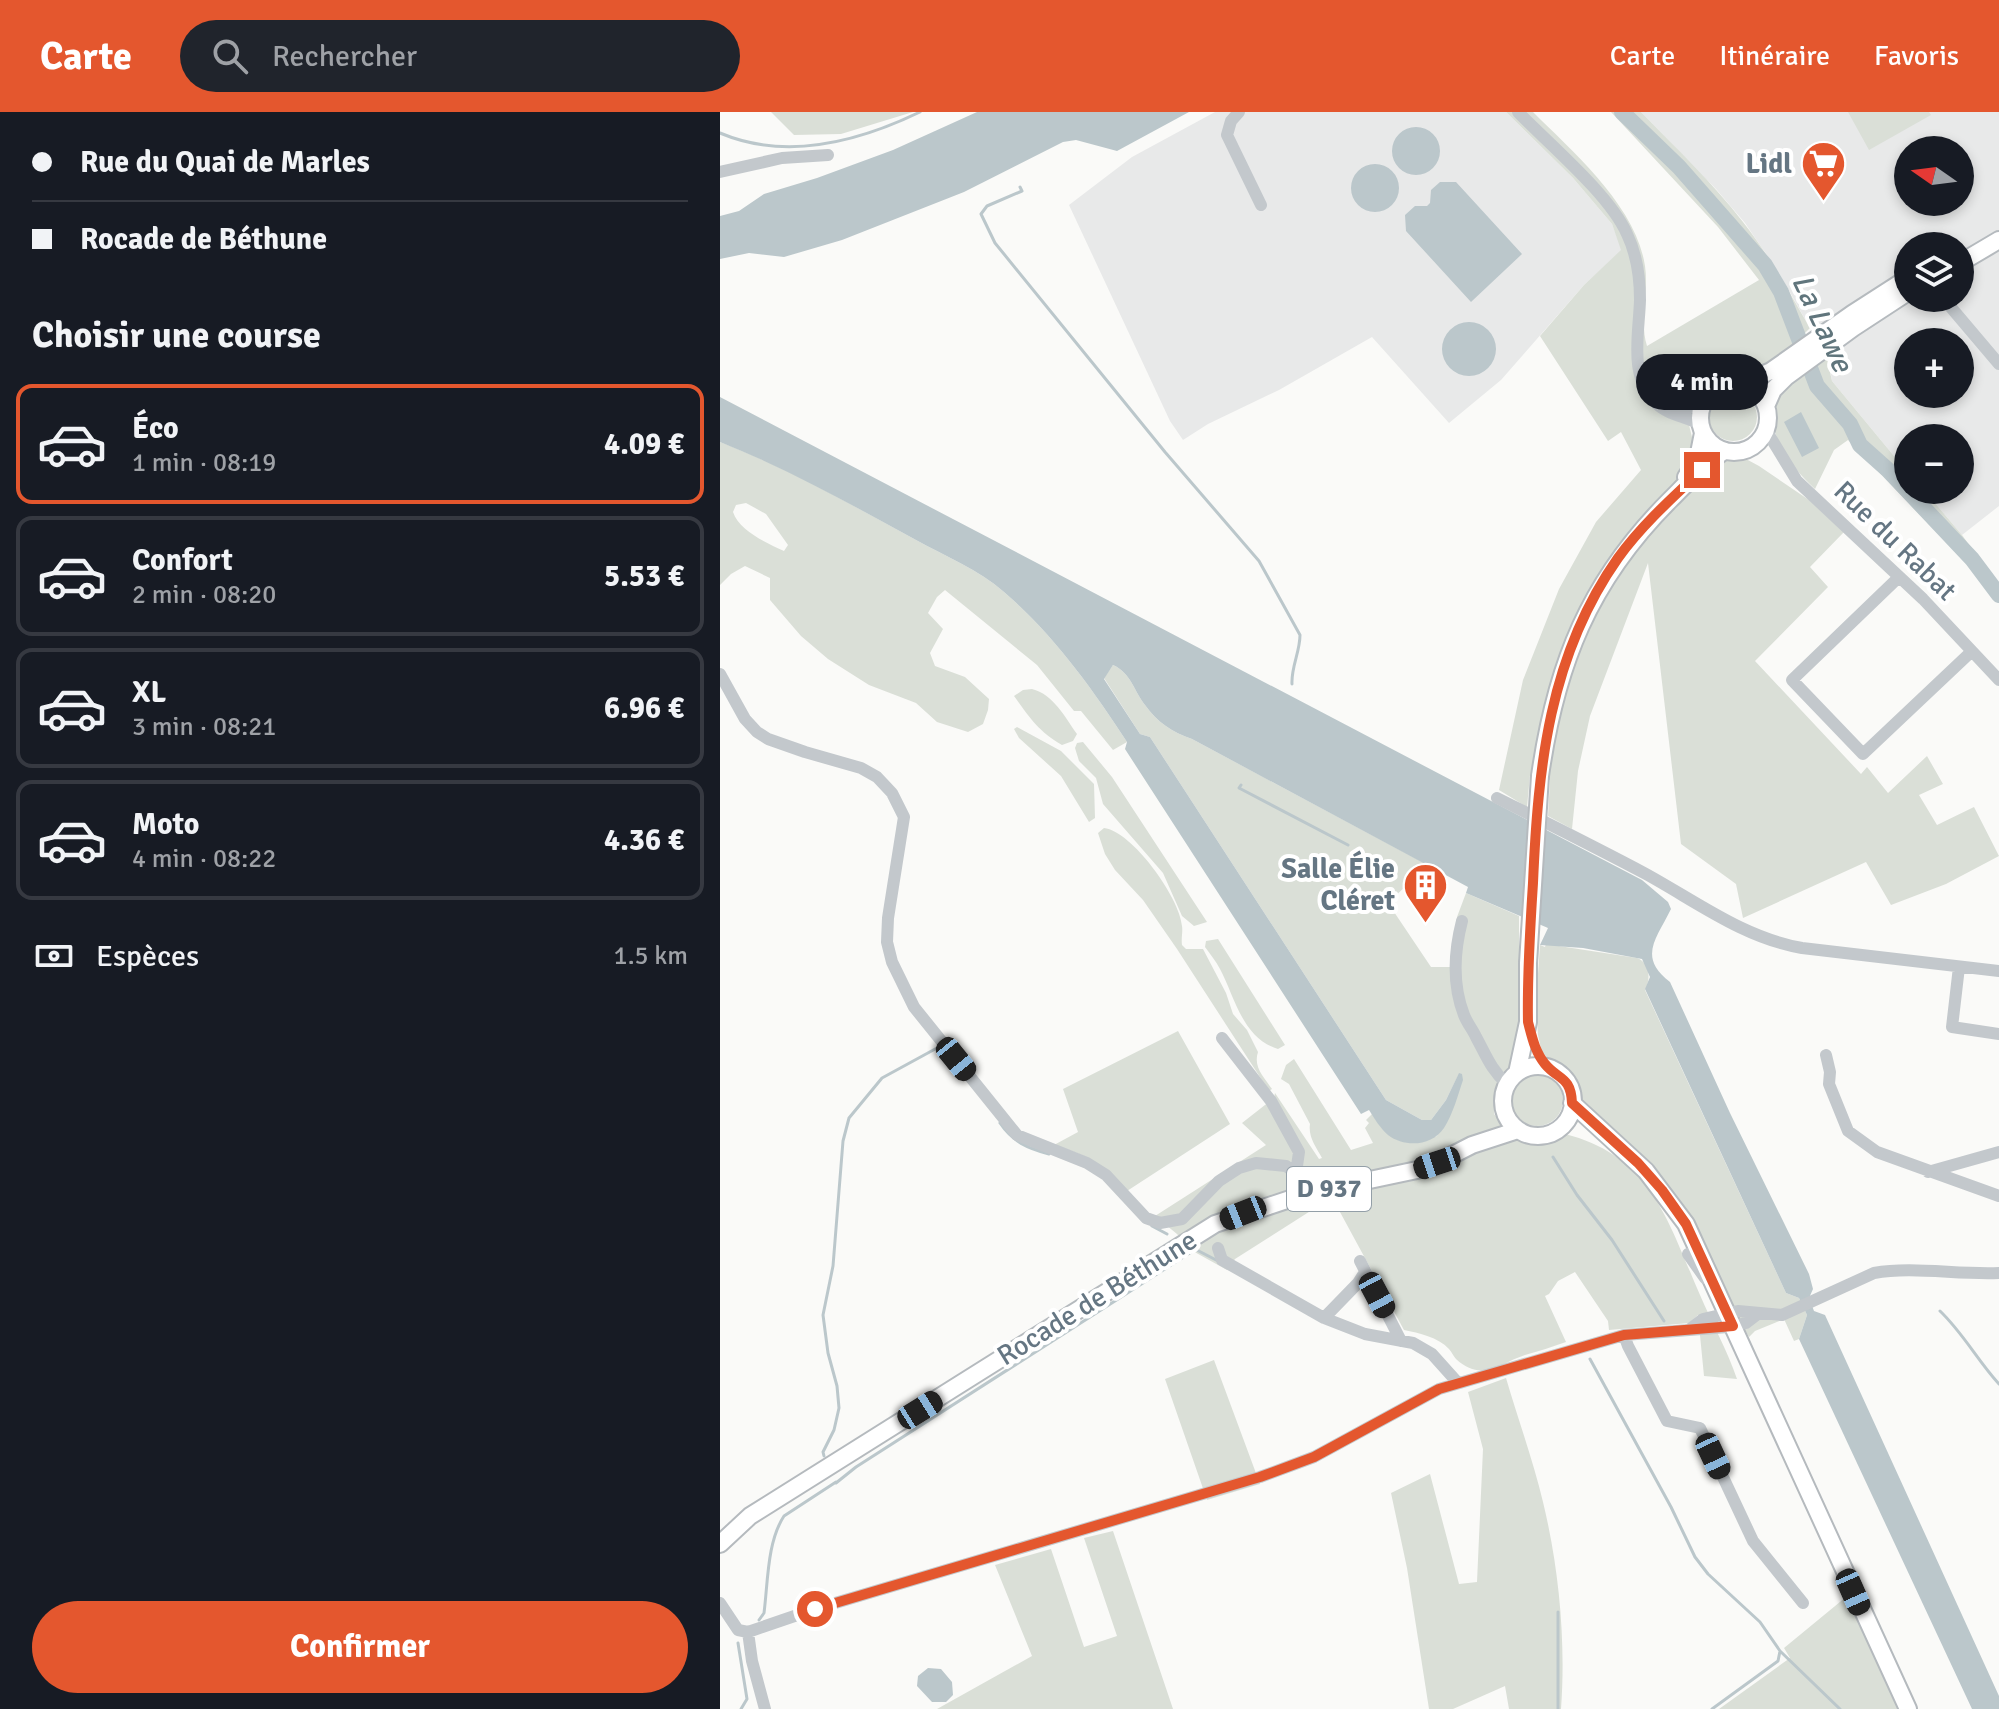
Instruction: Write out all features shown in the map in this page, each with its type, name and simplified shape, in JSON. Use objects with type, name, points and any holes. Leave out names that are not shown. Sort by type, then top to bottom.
[{"type":"main road","points":[[1974,242],[1999,229]]},
{"type":"main road","points":[[1974,255],[1999,240]]},
{"type":"main road","points":[[1702,429],[1709,442],[1724,451],[1749,449],[1766,430],[1766,406],[1773,390],[1797,361],[1894,288]]},
{"type":"main road","points":[[1816,347],[1894,300]]},
{"type":"main road","points":[[1675,495],[1698,458],[1702,429],[1700,413],[1704,402],[1719,387],[1741,384],[1797,361]]},
{"type":"main road","points":[[1741,384],[1756,392],[1766,406]]},
{"type":"main road","points":[[1512,1078],[1537,1066],[1563,1077],[1572,1094],[1572,1103],[1571,1112],[1561,1127],[1536,1136],[1518,1130],[1504,1110],[1503,1101],[1528,1022],[1528,963],[1540,776],[1554,702],[1575,638],[1588,609],[1629,543],[1675,495],[1724,451]]},
{"type":"main road","points":[[1528,1022],[1537,1053],[1547,1068]]},
{"type":"main road","points":[[1572,1103],[1646,1171],[1686,1224],[1778,1439],[1797,1470]]},
{"type":"main road","name":"Rocade de Béthune","points":[[1472,1145],[1504,1110]]},
{"type":"main road","points":[[1561,1127],[1589,1131],[1615,1142]]},
{"type":"main road","name":"Rocade de Béthune","points":[[720,1546],[750,1516],[1215,1224],[1308,1193],[1417,1170],[1472,1145],[1518,1130]]},
{"type":"main road","points":[[1662,1190],[1688,1254],[1746,1353],[1908,1709]]},
{"type":"main road","name":"Rocade de Béthune","points":[[720,1525],[750,1516]]},
{"type":"main road","points":[[720,1546],[720,1558]]},
{"type":"street","points":[[1239,112],[1231,121],[1227,135],[1261,205]]},
{"type":"street","points":[[1518,112],[1615,212],[1627,232],[1637,260],[1640,297],[1637,359],[1641,378],[1658,406],[1677,413],[1702,429]]},
{"type":"street","points":[[720,172],[782,158],[828,155]]},
{"type":"street","points":[[1955,312],[1999,364]]},
{"type":"street","points":[[1677,413],[1704,402]]},
{"type":"street","name":"Rue du Rabat","points":[[1766,430],[1797,481],[1899,577],[1999,680]]},
{"type":"street","points":[[1899,577],[1792,680],[1863,754],[1971,652]]},
{"type":"street","points":[[720,674],[745,719],[757,732],[805,752],[861,768],[877,777],[892,793],[904,817],[888,918],[887,942],[892,962],[914,1007],[1017,1135],[1087,1163],[1106,1175],[1146,1218],[1160,1223],[1182,1219],[1219,1181],[1239,1168],[1256,1163],[1286,1166],[1296,1173],[1308,1193]]},
{"type":"street","points":[[1497,798],[1763,938],[1802,948],[1999,971]]},
{"type":"street","points":[[1462,921],[1455,948],[1455,976],[1464,1015],[1488,1064],[1496,1074],[1512,1078]]},
{"type":"street","points":[[1959,967],[1952,1027],[1999,1034]]},
{"type":"street","points":[[1222,1038],[1271,1101],[1299,1152],[1296,1173]]},
{"type":"street","points":[[1826,1055],[1834,1098],[1848,1131],[1877,1152],[1999,1196]]},
{"type":"street","points":[[1928,1172],[1999,1152]]},
{"type":"street","points":[[1218,1248],[1222,1260],[1324,1318],[1365,1334],[1413,1343],[1432,1354],[1458,1383]]},
{"type":"street","points":[[1324,1318],[1358,1283],[1363,1266],[1401,1341]]},
{"type":"street","points":[[720,1592],[722,1606],[738,1630],[748,1632],[815,1609],[1260,1477],[1314,1457],[1428,1394],[1624,1335],[1690,1329],[1703,1319],[1746,1323],[1759,1313],[1782,1315],[1874,1273],[1889,1270],[1963,1275],[1999,1273]]},
{"type":"street","points":[[1624,1335],[1667,1421],[1700,1428],[1753,1541],[1803,1603]]},
{"type":"street","points":[[748,1632],[763,1704]]},
{"type":"shaded area","points":[[771,112],[913,112],[841,134],[794,135]]},
{"type":"shaded area","points":[[977,112],[1189,112],[1117,151],[1076,140],[1063,142],[964,192],[842,240],[784,257],[749,253],[720,259],[720,216],[739,211],[764,194],[893,150]]},
{"type":"shaded area","points":[[1215,112],[1506,112],[1573,178],[1612,224],[1622,250],[1584,285],[1501,380],[1449,423],[1372,337],[1183,440],[1170,421],[1069,205],[1132,157]]},
{"type":"shaded area","points":[[1506,112],[1533,112],[1601,182],[1629,222],[1645,266],[1644,327],[1647,346],[1759,280],[1718,227],[1611,112],[1641,112],[1719,193],[1761,247],[1810,328],[1793,345],[1751,373],[1723,371],[1703,382],[1686,400],[1675,399],[1669,418],[1689,425],[1692,437],[1728,461],[1746,459],[1759,466],[1809,500],[1844,532],[1810,567],[1828,587],[1755,661],[1861,774],[1867,767],[1888,793],[1927,756],[1943,784],[1919,795],[1937,825],[1974,807],[1999,856],[1946,884],[1891,905],[1866,862],[1743,918],[1736,884],[1681,844],[1648,563],[1590,716],[1578,771],[1572,829],[1548,816],[1550,780],[1530,775],[1527,807],[1499,790],[1523,680],[1559,589],[1596,522],[1641,470],[1621,432],[1608,441],[1540,336],[1584,285],[1621,250],[1612,224],[1573,178]]},
{"type":"shaded area","points":[[1641,112],[1999,112],[1999,506],[1962,535],[1936,504],[1974,504],[1974,424],[1894,424],[1894,456],[1832,381],[1825,340],[1810,328],[1779,273],[1745,223]]},
{"type":"shaded area","points":[[1848,112],[1929,112],[1931,115],[1869,150]]},
{"type":"shaded area","points":[[1416,127],[1433,134],[1440,151],[1433,168],[1416,175],[1399,168],[1392,151],[1399,134]]},
{"type":"shaded area","points":[[1375,164],[1392,171],[1399,188],[1392,205],[1375,212],[1358,205],[1351,188],[1358,171]]},
{"type":"shaded area","points":[[1440,182],[1456,182],[1522,254],[1471,302],[1406,231],[1405,215],[1415,206],[1427,206],[1431,190]]},
{"type":"shaded area","points":[[1469,322],[1488,330],[1496,349],[1488,368],[1469,376],[1450,368],[1442,349],[1450,330]]},
{"type":"shaded area","points":[[1826,354],[1832,381],[1894,456],[1894,488],[1848,440],[1834,450],[1815,489],[1797,470],[1781,447],[1773,421],[1773,408],[1778,395],[1793,379]]},
{"type":"shaded area","points":[[1733,393],[1742,394],[1750,400],[1756,408],[1756,426],[1750,434],[1742,440],[1733,441],[1724,440],[1716,434],[1710,426],[1709,417],[1710,408],[1716,400],[1724,394]]},
{"type":"shaded area","points":[[720,397],[1642,880],[1668,902],[1671,909],[1653,947],[1654,964],[1670,982],[1809,1274],[1813,1289],[1809,1298],[1814,1311],[1825,1315],[1999,1696],[1999,1709],[1972,1709],[1799,1339],[1807,1315],[1799,1298],[1786,1293],[1645,989],[1650,977],[1642,959],[1583,948],[1540,945],[1548,928],[1466,893],[1468,887],[1166,726],[1141,700],[1128,677],[1113,665],[1104,679],[1140,734],[1150,737],[1386,1100],[1422,1120],[1431,1120],[1446,1100],[1459,1073],[1462,1074],[1453,1111],[1444,1128],[1433,1139],[1410,1143],[1388,1135],[1369,1110],[1361,1114],[1125,749],[1127,742],[1114,722],[1071,662],[1039,626],[1004,592],[973,570],[820,488],[720,442]]},
{"type":"shaded area","points":[[1801,412],[1819,448],[1802,457],[1784,422]]},
{"type":"shaded area","points":[[720,442],[820,488],[994,584],[1022,608],[1055,644],[1086,682],[1127,742],[1113,750],[1081,711],[1074,711],[1037,665],[945,590],[928,613],[943,629],[930,653],[935,666],[965,677],[989,699],[983,724],[968,732],[937,722],[916,703],[869,685],[828,659],[801,636],[770,600],[770,578],[745,566],[720,585]],"holes":[[[746,503],[766,514],[788,545],[784,551],[747,531],[733,512],[736,505]]]},
{"type":"shaded area","points":[[1910,504],[1936,504],[1999,586],[1989,591]]},
{"type":"shaded area","points":[[1113,665],[1128,677],[1150,711],[1172,730],[1428,865],[1388,903],[1431,967],[1450,967],[1457,917],[1466,893],[1519,916],[1519,1040],[1514,1061],[1496,1089],[1494,1114],[1525,1142],[1543,1143],[1565,1134],[1594,1144],[1638,1175],[1653,1195],[1678,1242],[1737,1379],[1704,1376],[1698,1315],[1689,1323],[1609,1330],[1608,1321],[1575,1272],[1558,1281],[1545,1296],[1566,1342],[1491,1369],[1474,1370],[1456,1359],[1439,1341],[1404,1330],[1334,1201],[1323,1203],[1235,1259],[1227,1270],[1191,1250],[1155,1216],[1266,1145],[1242,1123],[1274,1098],[1275,1093],[1319,1159],[1322,1158],[1311,1138],[1310,1124],[1289,1084],[1281,1079],[1286,1065],[1294,1059],[1351,1150],[1373,1143],[1365,1128],[1369,1123],[1366,1120],[1372,1114],[1386,1132],[1400,1140],[1407,1142],[1437,1136],[1459,1074],[1446,1100],[1431,1120],[1422,1120],[1386,1100],[1150,737],[1140,734],[1104,678]]},
{"type":"shaded area","points":[[1032,689],[1058,707],[1077,734],[1073,741],[1062,745],[1047,735],[1014,696]]},
{"type":"shaded area","points":[[1017,727],[1061,751],[1094,784],[1095,818],[1089,822],[1061,776],[1019,738],[1014,729]]},
{"type":"shaded area","points":[[1083,742],[1112,777],[1207,922],[1194,926],[1182,916],[1163,873],[1103,804],[1096,778],[1079,761],[1075,748],[1077,743]]},
{"type":"shaded area","points":[[1104,828],[1128,841],[1164,883],[1179,914],[1182,945],[1186,949],[1203,949],[1226,993],[1233,1014],[1247,1030],[1258,1052],[1258,1067],[1272,1089],[1269,1091],[1143,900],[1115,870],[1105,854],[1098,833]]},
{"type":"shaded area","points":[[1218,939],[1285,1045],[1278,1049],[1266,1044],[1241,1015],[1218,966],[1205,947],[1206,941]]},
{"type":"shaded area","points":[[1546,944],[1637,958],[1647,967],[1649,976],[1645,990],[1786,1293],[1799,1298],[1807,1315],[1799,1339],[1794,1341],[1784,1319],[1755,1331],[1749,1337],[1729,1304],[1695,1231],[1580,1103],[1568,1074],[1542,1053],[1536,1002],[1540,945],[1545,947]]},
{"type":"shaded area","points":[[1178,1031],[1230,1124],[1127,1191],[1095,1162],[1054,1145],[1078,1132],[1063,1089]]},
{"type":"shaded area","points":[[1537,1074],[1555,1082],[1563,1100],[1555,1118],[1537,1126],[1519,1118],[1511,1100],[1519,1082]]},
{"type":"shaded area","points":[[1214,1360],[1260,1484],[1207,1500],[1165,1379]]},
{"type":"shaded area","points":[[1506,1378],[1549,1527],[1562,1631],[1561,1709],[1509,1709],[1505,1686],[1453,1709],[1429,1709],[1407,1568],[1391,1493],[1430,1474],[1459,1584],[1477,1582],[1483,1449],[1468,1392]]},
{"type":"shaded area","points":[[1113,1531],[1173,1709],[937,1709],[1032,1656],[995,1565],[1051,1549],[1084,1647],[1117,1636],[1084,1538]]},
{"type":"shaded area","points":[[1846,1597],[1899,1709],[1719,1709],[1790,1658],[1784,1648]]},
{"type":"shaded area","points":[[928,1668],[941,1669],[952,1682],[953,1695],[946,1702],[932,1702],[917,1686],[918,1676]]},
{"type":"waterway","points":[[720,133],[770,146],[796,147],[872,132],[920,112]]},
{"type":"waterway","name":"La Lawe","points":[[1622,112],[1679,167],[1765,265],[1781,292],[1817,386],[1850,424],[1860,445],[1888,470],[1972,559],[1999,595]]},
{"type":"waterway","points":[[1020,187],[1022,191],[987,206],[981,214],[995,243],[1165,452],[1259,561],[1300,635],[1292,684]]},
{"type":"waterway","points":[[1241,785],[1239,788],[1348,845]]},
{"type":"waterway","points":[[824,1456],[839,1408],[823,1315],[833,1266],[843,1141],[849,1118],[882,1078],[937,1048],[941,1050]]},
{"type":"waterway","points":[[1000,1123],[1021,1143],[1049,1154]]},
{"type":"waterway","points":[[1553,1157],[1664,1321]]},
{"type":"waterway","points":[[1152,1226],[1167,1234]]},
{"type":"waterway","points":[[1193,1248],[1218,1261]]},
{"type":"waterway","points":[[836,1483],[856,1467],[1196,1249]]},
{"type":"waterway","points":[[1940,1311],[1999,1384]]},
{"type":"waterway","points":[[1590,1359],[1695,1557],[1708,1574],[1760,1622],[1780,1651],[1840,1709]]},
{"type":"waterway","points":[[759,1620],[764,1613],[771,1550],[778,1526],[784,1516],[836,1482]]},
{"type":"waterway","points":[[1558,1612],[1558,1709]]},
{"type":"waterway","points":[[738,1643],[747,1699],[741,1709]]},
{"type":"waterway","points":[[1712,1709],[1778,1661],[1780,1651]]},
{"type":"place","name":"Lidl","points":[[1823,203]]},
{"type":"place","name":"Salle Élie Cléret","points":[[1426,924]]},
{"type":"route","points":[[815,1609],[1260,1477],[1314,1457],[1439,1389],[1624,1335],[1733,1326],[1686,1224],[1646,1171],[1572,1103],[1569,1085],[1556,1071],[1547,1068],[1537,1053],[1528,1022],[1528,963],[1537,803],[1545,738],[1563,671],[1588,609],[1616,561],[1647,523],[1702,470]]}]
